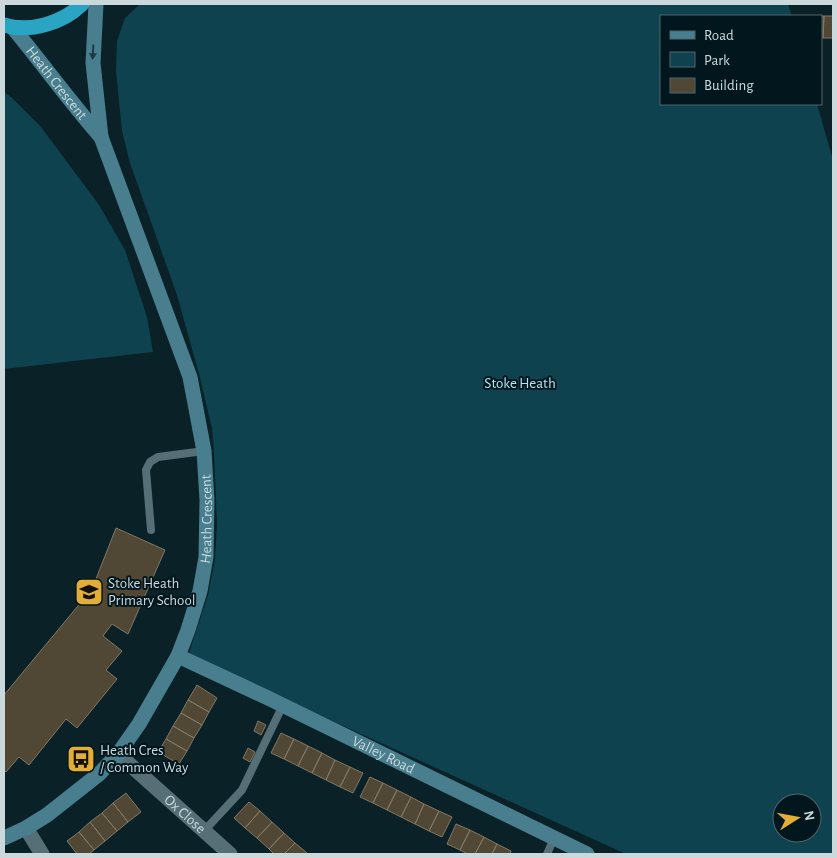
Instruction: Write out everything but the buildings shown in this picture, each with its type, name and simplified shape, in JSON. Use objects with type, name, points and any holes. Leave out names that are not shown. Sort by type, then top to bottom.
[{"type":"highway","points":[[8,27],[44,26],[62,19],[82,4]]},
{"type":"street","name":"Heath Crescent","points":[[4,838],[26,828],[47,815],[85,786],[118,754],[139,724],[178,656],[200,591],[206,557],[207,500],[204,451],[190,377],[101,137],[93,63],[96,4]]},
{"type":"street","name":"Heath Crescent","points":[[8,27],[39,59],[72,104],[101,137]]},
{"type":"street","name":"Valley Road","points":[[178,656],[588,854]]},
{"type":"street","name":"Ox Close","points":[[118,754],[230,854]]},
{"type":"street","points":[[26,828],[42,854]]},
{"type":"lane","points":[[151,530],[146,470],[150,462],[158,457],[204,451]]},
{"type":"lane","points":[[204,831],[242,790],[283,706]]},
{"type":"lane","points":[[546,854],[554,838]]},
{"type":"green space","name":"Stoke Heath","points":[[140,4],[788,4],[792,15],[660,15],[660,105],[817,105],[833,160],[833,854],[626,854],[286,700],[189,653],[208,595],[215,559],[217,523],[212,428],[177,295],[130,163],[122,131],[116,71],[117,41],[125,18]]},
{"type":"green space","points":[[4,92],[41,127],[99,205],[125,250],[147,317],[153,352],[4,369]]},
{"type":"place","name":"Stoke Heath Primary School","points":[[89,592]]},
{"type":"place","name":"Heath Cres / Common Way","points":[[81,759]]}]
